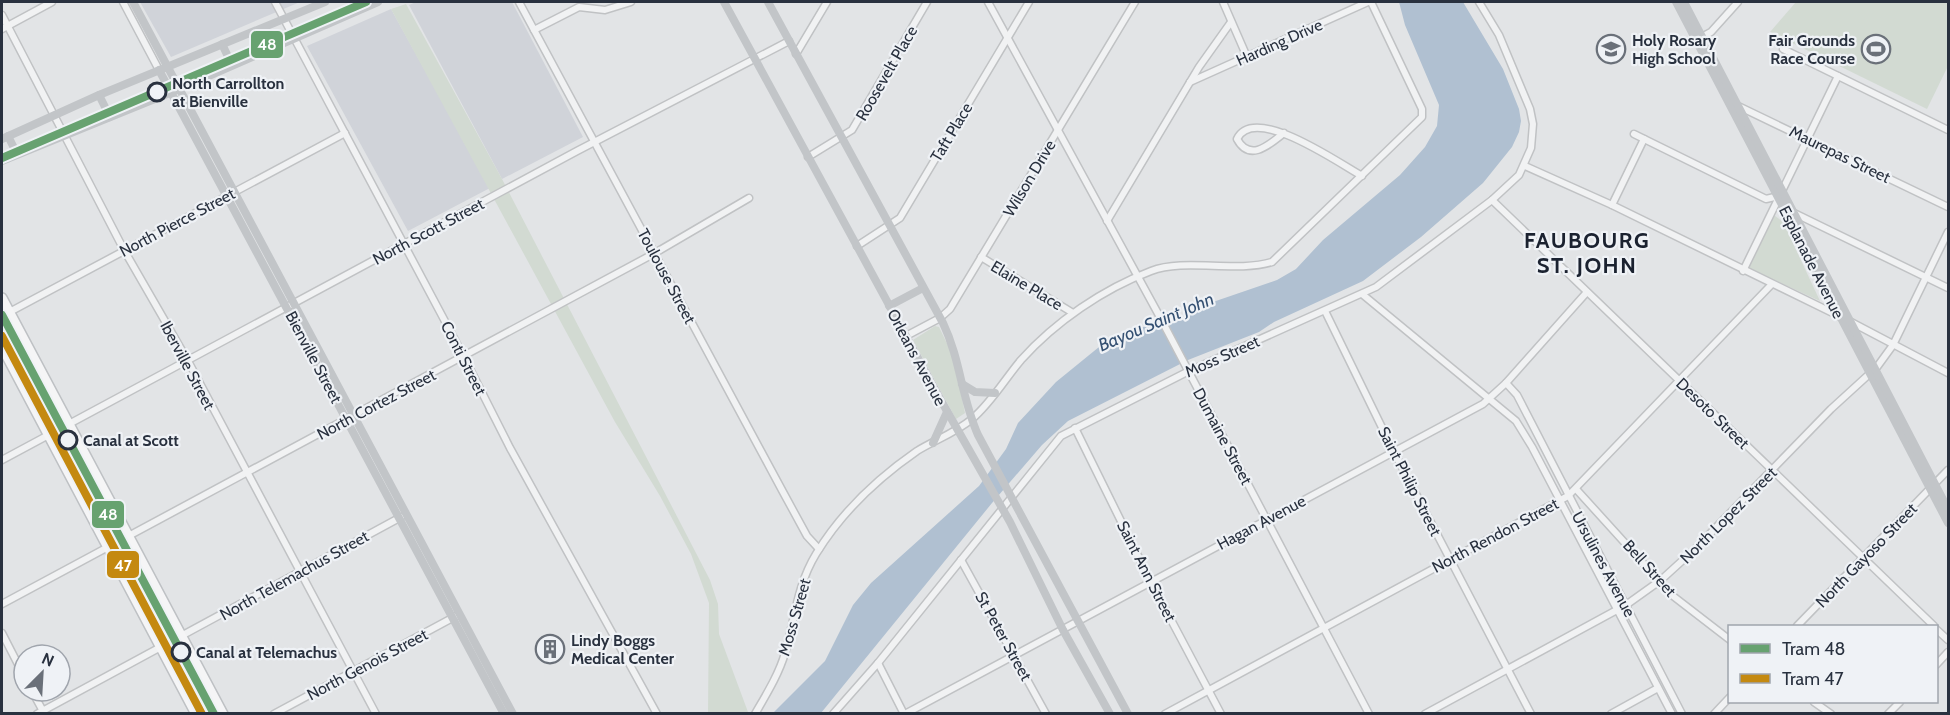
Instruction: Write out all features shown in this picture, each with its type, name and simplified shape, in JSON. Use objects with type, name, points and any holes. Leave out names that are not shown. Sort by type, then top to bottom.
[{"type":"main road","points":[[2,298],[5,314],[69,424],[224,714]]},
{"type":"main road","points":[[2,347],[196,714]]},
{"type":"street","points":[[4,27],[52,2]]},
{"type":"street","name":"Bienville Street","points":[[123,2],[163,68],[231,193],[456,616],[504,714]]},
{"type":"street","name":"Bienville Street","points":[[133,2],[163,68]]},
{"type":"street","name":"Conti Street","points":[[275,2],[510,448],[657,714]]},
{"type":"street","points":[[17,154],[5,138],[99,95],[325,2]]},
{"type":"street","points":[[2,161],[175,90],[378,2]]},
{"type":"street","name":"Toulouse Street","points":[[519,2],[807,536],[819,549]]},
{"type":"street","points":[[534,30],[579,7],[605,10],[631,2]]},
{"type":"street","name":"Orleans Avenue","points":[[724,2],[947,412],[983,473],[1063,630],[1110,714]]},
{"type":"street","name":"Orleans Avenue","points":[[768,2],[940,318],[956,352],[971,420],[1128,714]]},
{"type":"street","points":[[796,54],[827,2]]},
{"type":"street","name":"Roosevelt Place","points":[[808,157],[842,139],[852,130],[927,2]]},
{"type":"street","name":"Dumaine Street","points":[[988,2],[1185,363],[1369,714]]},
{"type":"street","name":"Taft Place","points":[[857,246],[890,227],[900,218],[1029,2]]},
{"type":"street","name":"Wilson Drive","points":[[906,336],[940,318],[950,309],[1135,2]]},
{"type":"street","points":[[1222,2],[1247,57]]},
{"type":"street","name":"Harding Drive","points":[[1189,82],[1369,2]]},
{"type":"street","name":"Moss Street","points":[[755,714],[784,656],[798,595],[819,549],[870,489],[894,468],[971,420],[1033,347],[1073,313],[1138,277],[1159,269],[1255,266],[1272,262],[1362,176],[1423,113],[1369,2]]},
{"type":"street","name":"Moss Street","points":[[832,714],[878,663],[1003,510],[1011,494],[1056,442],[1075,428],[1189,371],[1362,294],[1394,276],[1492,200],[1519,175],[1525,165],[1533,135],[1530,109],[1499,35],[1479,2]]},
{"type":"street","name":"Esplanade Avenue","points":[[1676,2],[1700,38]]},
{"type":"street","name":"Esplanade Avenue","points":[[1684,2],[1700,38],[1781,193],[1839,316],[1873,370]]},
{"type":"street","points":[[1700,38],[1711,32],[1738,2]]},
{"type":"street","name":"Iberville Street","points":[[2,15],[4,27],[55,115],[124,250],[188,361],[376,714]]},
{"type":"street","name":"Harding Drive","points":[[1107,221],[1189,82],[1231,22]]},
{"type":"street","name":"North Scott Street","points":[[2,460],[594,142],[789,41]]},
{"type":"street","points":[[222,44],[232,65]]},
{"type":"street","points":[[1783,49],[1948,130]]},
{"type":"street","points":[[1743,271],[1838,76]]},
{"type":"street","points":[[99,95],[110,117]]},
{"type":"street","name":"Maurepas Street","points":[[1735,106],[1807,138],[1948,207]]},
{"type":"street","points":[[1284,133],[1261,151],[1256,152],[1241,145],[1237,139],[1240,133],[1264,126],[1284,133],[1362,176]]},
{"type":"street","name":"North Pierce Street","points":[[5,314],[345,133]]},
{"type":"street","points":[[1634,134],[1766,199],[1781,193]]},
{"type":"street","points":[[1612,205],[1644,138]]},
{"type":"street","points":[[1525,165],[1839,316],[1948,373]]},
{"type":"street","name":"Esplanade Avenue","points":[[1781,193],[1853,323],[1873,370],[1932,485],[1948,523]]},
{"type":"street","name":"North Cortez Street","points":[[2,604],[464,357],[655,253],[749,198]]},
{"type":"street","name":"Desoto Street","points":[[1492,200],[1932,625]]},
{"type":"street","points":[[1793,212],[1948,288]]},
{"type":"street","name":"North Lopez Street","points":[[1425,714],[1626,605],[1661,580],[1873,370],[1893,345],[1948,232]]},
{"type":"street","name":"Elaine Place","points":[[981,257],[1073,313]]},
{"type":"street","name":"North Rendon Street","points":[[1165,714],[1568,496],[1771,285]]},
{"type":"street","points":[[889,306],[923,288]]},
{"type":"street","name":"Hagan Avenue","points":[[904,714],[1016,656],[1491,398],[1587,292]]},
{"type":"street","points":[[1362,294],[1491,398]]},
{"type":"street","name":"Saint Philip Street","points":[[1325,310],[1393,450],[1531,714]]},
{"type":"street","name":"Ursulines Avenue","points":[[1506,383],[1516,395],[1682,714]]},
{"type":"street","points":[[962,384],[975,392],[995,393]]},
{"type":"street","name":"Ursulines Avenue","points":[[1491,398],[1516,421],[1560,500],[1671,714]]},
{"type":"street","points":[[933,443],[947,412]]},
{"type":"street","name":"Saint Ann Street","points":[[1075,428],[1151,582],[1221,714]]},
{"type":"street","name":"North Gayoso Street","points":[[1799,625],[1948,470]]},
{"type":"street","name":"Esplanade Avenue","points":[[1932,485],[1948,509]]},
{"type":"street","name":"Bell Street","points":[[1576,489],[1692,613],[1728,639]]},
{"type":"street","name":"North Telemachus Street","points":[[41,713],[403,515]]},
{"type":"street","name":"St Peter Street","points":[[961,560],[1046,714]]},
{"type":"street","name":"Bienville Street","points":[[456,616],[513,713]]},
{"type":"street","name":"North Genois Street","points":[[274,714],[456,616]]},
{"type":"street","points":[[2,633],[12,653]]},
{"type":"street","points":[[878,663],[904,714]]},
{"type":"street","points":[[1611,714],[1658,688]]},
{"type":"street","points":[[1714,714],[1728,699]]},
{"type":"street","points":[[1815,703],[1831,714]]},
{"type":"street","points":[[1888,714],[1899,703]]},
{"type":"shaded area","points":[[140,2],[300,2],[171,57]]},
{"type":"shaded area","points":[[416,2],[512,2],[583,137],[502,179],[409,5]]},
{"type":"shaded area","name":"Fair Grounds Race Course","points":[[1796,2],[1948,2],[1948,66],[1927,109],[1770,32]]},
{"type":"shaded area","points":[[406,4],[502,179],[710,580],[718,604],[719,634],[748,712],[708,713],[709,603],[691,554],[660,496],[615,422],[391,9]]},
{"type":"shaded area","points":[[391,9],[490,188],[408,231],[307,46]]},
{"type":"shaded area","points":[[1774,215],[1783,222],[1820,301],[1748,268]]},
{"type":"shaded area","points":[[935,326],[939,327],[953,356],[965,413],[956,419],[913,340]]},
{"type":"water","points":[[1399,2],[1463,2],[1503,69],[1519,109],[1521,121],[1512,147],[1483,183],[1421,237],[1363,281],[1274,322],[1259,332],[1188,360],[1068,421],[1042,445],[992,503],[821,713],[772,714],[825,661],[853,605],[871,583],[979,486],[1006,449],[1018,423],[1056,382],[1099,347],[1132,329],[1182,320],[1210,303],[1277,280],[1296,269],[1323,240],[1400,175],[1425,147],[1437,126],[1439,105],[1405,25]]},
{"type":"tram line","name":"48","points":[[2,158],[366,2]]},
{"type":"tram line","name":"48","points":[[2,315],[214,714]]},
{"type":"tram line","name":"47","points":[[2,336],[202,714]]},
{"type":"place","name":"Holy Rosary High School","points":[[1611,49]]},
{"type":"place","name":"Fair Grounds Race Course","points":[[1876,49]]},
{"type":"place","name":"North Carrollton at Bienville","points":[[157,92]]},
{"type":"place","name":"Canal at Scott","points":[[68,440]]},
{"type":"place","name":"Lindy Boggs Medical Center","points":[[550,649]]},
{"type":"place","name":"Canal at Telemachus","points":[[181,652]]},
{"type":"district","name":"FAUBOURG ST. JOHN","points":[[1587,252]]},
{"type":"water label","name":"Bayou Saint John","points":[[1156,322]]}]
